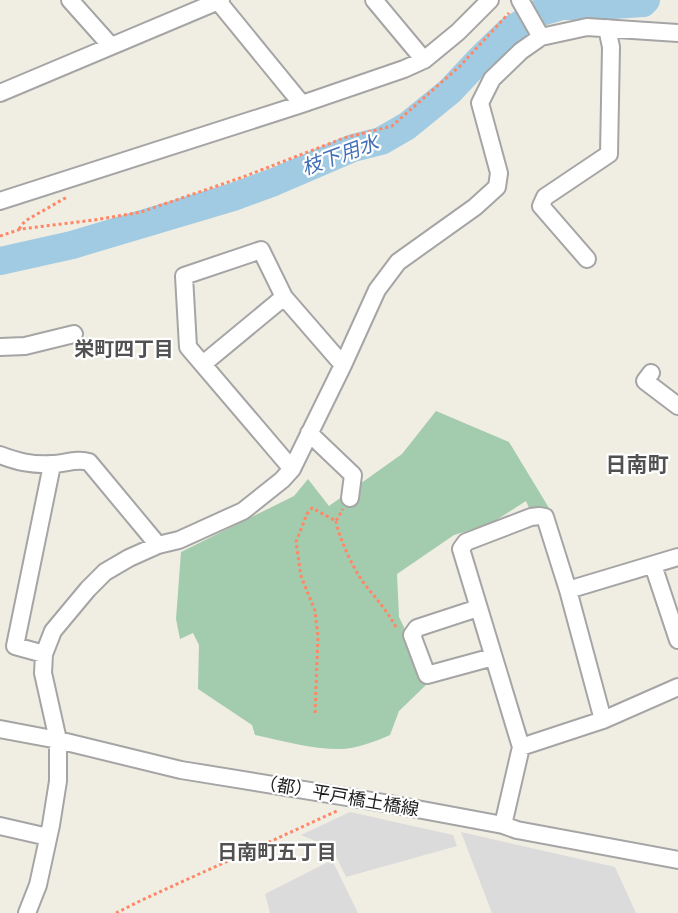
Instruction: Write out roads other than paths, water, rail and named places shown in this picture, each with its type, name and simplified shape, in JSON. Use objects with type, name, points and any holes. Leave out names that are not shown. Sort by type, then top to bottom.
[{"type":"street","points":[[70,0],[111,46]]},
{"type":"street","points":[[374,0],[424,60]]},
{"type":"street","points":[[0,201],[404,69],[424,60],[458,32],[490,0]]},
{"type":"street","points":[[0,93],[219,1],[302,104]]},
{"type":"street","points":[[522,2],[538,33]]},
{"type":"street","points":[[27,913],[38,885],[58,780],[58,740],[43,673],[44,654],[53,631],[105,572],[158,545],[179,540],[243,511],[282,480],[292,469],[377,290],[398,262],[475,207],[497,187],[499,173],[480,103],[492,79],[538,33],[587,27],[678,33]]},
{"type":"street","points":[[587,259],[541,206],[545,197],[609,154],[611,46],[607,28]]},
{"type":"street","points":[[292,469],[188,347],[184,276],[261,249],[284,297],[343,365]]},
{"type":"street","points":[[203,364],[284,297]]},
{"type":"street","points":[[0,347],[25,346],[74,334]]},
{"type":"street","points":[[651,373],[645,381],[678,406]]},
{"type":"street","points":[[309,434],[353,475],[350,498]]},
{"type":"street","points":[[0,455],[21,463],[52,465],[83,460],[89,462],[158,545]]},
{"type":"street","points":[[44,654],[15,645],[52,465]]},
{"type":"street","points":[[503,825],[521,747],[461,549],[466,542],[531,517],[544,517],[568,590],[603,720]]},
{"type":"street","points":[[568,590],[678,557]]},
{"type":"street","points":[[653,565],[678,640]]},
{"type":"street","points":[[478,609],[417,628],[412,635],[427,675],[493,657]]},
{"type":"street","points":[[521,747],[603,720],[678,687]]},
{"type":"street","name":"（都）平戸橋土橋線","points":[[0,729],[58,740],[181,770],[503,825],[517,830],[678,860]]},
{"type":"street","points":[[0,826],[48,837]]},
{"type":"waterway","name":"枝下用水","points":[[0,261],[72,245],[233,197],[353,148],[381,141],[407,126],[450,91],[509,31],[541,12],[562,6],[643,3],[646,0]]},
{"type":"district","name":"栄町四丁目","points":[[124,349]]},
{"type":"district","name":"日南町","points":[[637,465]]},
{"type":"district","name":"日南町五丁目","points":[[277,852]]}]
